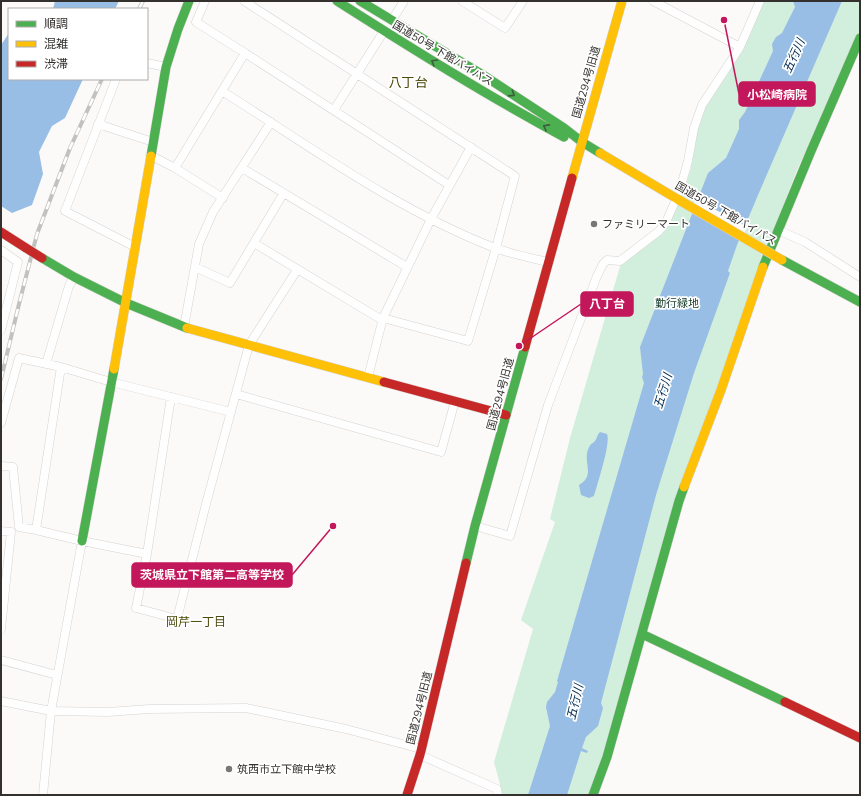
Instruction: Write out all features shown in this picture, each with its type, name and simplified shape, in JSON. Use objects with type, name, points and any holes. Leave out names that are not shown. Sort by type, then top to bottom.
[{"type":"main road","points":[[82,541],[126,303],[166,67],[189,1]]},
{"type":"main road","name":"国道50号 下館バイパス","points":[[337,1],[384,32],[523,115],[562,136],[582,142]]},
{"type":"main road","name":"国道50号 下館バイパス","points":[[360,1],[564,128],[582,142],[676,202],[860,302]]},
{"type":"main road","name":"国道294号旧道","points":[[407,795],[421,752],[475,526],[622,1]]},
{"type":"main road","points":[[593,795],[608,756],[679,501],[721,390],[761,273],[817,136],[860,38]]},
{"type":"main road","points":[[1,232],[74,278],[126,303],[184,327],[506,415]]},
{"type":"main road","points":[[642,634],[860,738]]},
{"type":"street","points":[[205,1],[196,22],[449,185]]},
{"type":"street","points":[[244,1],[515,176],[496,248],[468,341],[383,319],[297,270],[254,243]]},
{"type":"street","points":[[392,20],[404,1]]},
{"type":"street","points":[[462,1],[505,28],[523,1]]},
{"type":"street","points":[[653,1],[740,47]]},
{"type":"street","points":[[681,186],[688,161],[694,128],[702,105],[740,47],[760,1]]},
{"type":"street","points":[[334,110],[384,32]]},
{"type":"street","points":[[175,168],[245,53]]},
{"type":"street","points":[[148,63],[166,67]]},
{"type":"street","points":[[116,80],[65,211],[135,247]]},
{"type":"street","points":[[222,91],[392,199],[430,219],[496,248],[548,262]]},
{"type":"street","points":[[184,327],[200,244],[213,212],[271,122]]},
{"type":"street","points":[[98,124],[153,142]]},
{"type":"street","points":[[368,377],[383,319],[430,219],[471,147]]},
{"type":"street","points":[[150,155],[175,168],[223,198]]},
{"type":"street","points":[[242,168],[283,194],[407,267]]},
{"type":"street","points":[[195,267],[230,283],[283,194]]},
{"type":"street","points":[[475,526],[510,536],[548,405],[597,276],[603,264],[607,260],[620,261],[659,231],[666,222],[676,202]]},
{"type":"street","points":[[778,230],[805,242],[860,277]]},
{"type":"street","points":[[1,250],[18,262],[1,330]]},
{"type":"street","points":[[171,397],[147,554],[136,608],[177,619],[249,345],[297,270]]},
{"type":"street","points":[[46,364],[69,286],[74,278]]},
{"type":"street","points":[[1,423],[19,358],[61,367],[111,382],[231,412]]},
{"type":"street","points":[[36,530],[61,367]]},
{"type":"street","points":[[236,394],[441,452],[455,401]]},
{"type":"street","points":[[1,466],[13,467],[19,527]]},
{"type":"street","points":[[1,530],[11,532],[19,527],[147,554]]},
{"type":"street","points":[[1,629],[11,532]]},
{"type":"street","points":[[43,795],[51,711],[82,541]]},
{"type":"street","points":[[1,660],[57,675]]},
{"type":"street","points":[[1,701],[51,711],[108,712],[149,709],[246,708],[346,730],[421,752],[497,789],[498,795]]},
{"type":"green space","name":"勤行緑地","points":[[763,1],[860,1],[860,30],[797,170],[757,272],[608,740],[589,795],[501,795],[499,790],[500,784],[494,762],[533,629],[521,620],[555,522],[550,519],[570,438],[621,263],[662,234],[686,185],[691,168],[697,128],[704,109],[740,55]]},
{"type":"water","points":[[55,1],[119,1],[116,8],[53,8]]},
{"type":"water","name":"五行川","points":[[793,1],[842,1],[758,195],[728,271],[730,273],[694,373],[656,495],[601,703],[603,708],[598,726],[586,737],[582,748],[588,751],[587,753],[581,751],[567,795],[528,795],[550,726],[546,707],[547,702],[555,692],[644,383],[642,377],[640,347],[708,173],[726,158],[739,129],[739,120],[745,112],[773,51],[772,44],[776,37],[782,33],[795,7]]},
{"type":"water","points":[[8,34],[8,80],[83,80],[65,118],[52,126],[39,152],[43,174],[32,205],[12,213],[1,206],[1,45]]},
{"type":"water","points":[[600,432],[607,434],[607,446],[594,496],[589,498],[581,495],[579,485],[587,476],[588,450]]},
{"type":"pier","points":[[696,199],[747,227],[741,241],[690,212]]},
{"type":"railway","points":[[140,8],[143,1]]},
{"type":"railway","points":[[1,379],[37,234],[70,148],[102,80]]},
{"type":"traffic: fast","points":[[151,156],[166,67],[189,1]]},
{"type":"traffic: fast","points":[[337,1],[477,88],[564,137]]},
{"type":"traffic: fast","points":[[360,1],[483,75],[600,153]]},
{"type":"traffic: fast","points":[[763,267],[860,38]]},
{"type":"traffic: fast","points":[[42,258],[74,277],[126,303],[187,328]]},
{"type":"traffic: fast","points":[[782,260],[860,302]]},
{"type":"traffic: fast","points":[[466,563],[525,347]]},
{"type":"traffic: fast","points":[[82,541],[114,369]]},
{"type":"traffic: fast","points":[[593,795],[607,757],[684,487]]},
{"type":"traffic: fast","points":[[642,634],[785,702]]},
{"type":"traffic: slow","points":[[572,178],[622,1]]},
{"type":"traffic: slow","points":[[600,153],[679,200]]},
{"type":"traffic: slow","points":[[114,369],[151,156]]},
{"type":"traffic: slow","points":[[679,200],[782,260]]},
{"type":"traffic: slow","points":[[684,487],[721,390],[763,267]]},
{"type":"traffic: slow","points":[[187,328],[384,382]]},
{"type":"traffic: jam","points":[[525,347],[572,178]]},
{"type":"traffic: jam","points":[[1,232],[26,248]]},
{"type":"traffic: jam","points":[[26,248],[42,258]]},
{"type":"traffic: jam","points":[[384,382],[506,415]]},
{"type":"traffic: jam","points":[[407,795],[420,755],[466,563]]},
{"type":"traffic: jam","points":[[785,702],[860,738]]},
{"type":"place","name":"小松崎病院","points":[[724,20]]},
{"type":"place","name":"ファミリーマート","points":[[594,224]]},
{"type":"place","name":"八丁台","points":[[519,346]]},
{"type":"place","name":"茨城県立下館第二高等学校","points":[[333,526]]},
{"type":"place","name":"筑西市立下館中学校","points":[[229,769]]},
{"type":"district","name":"八丁台","points":[[408,82]]},
{"type":"district","name":"岡芹一丁目","points":[[196,622]]}]
